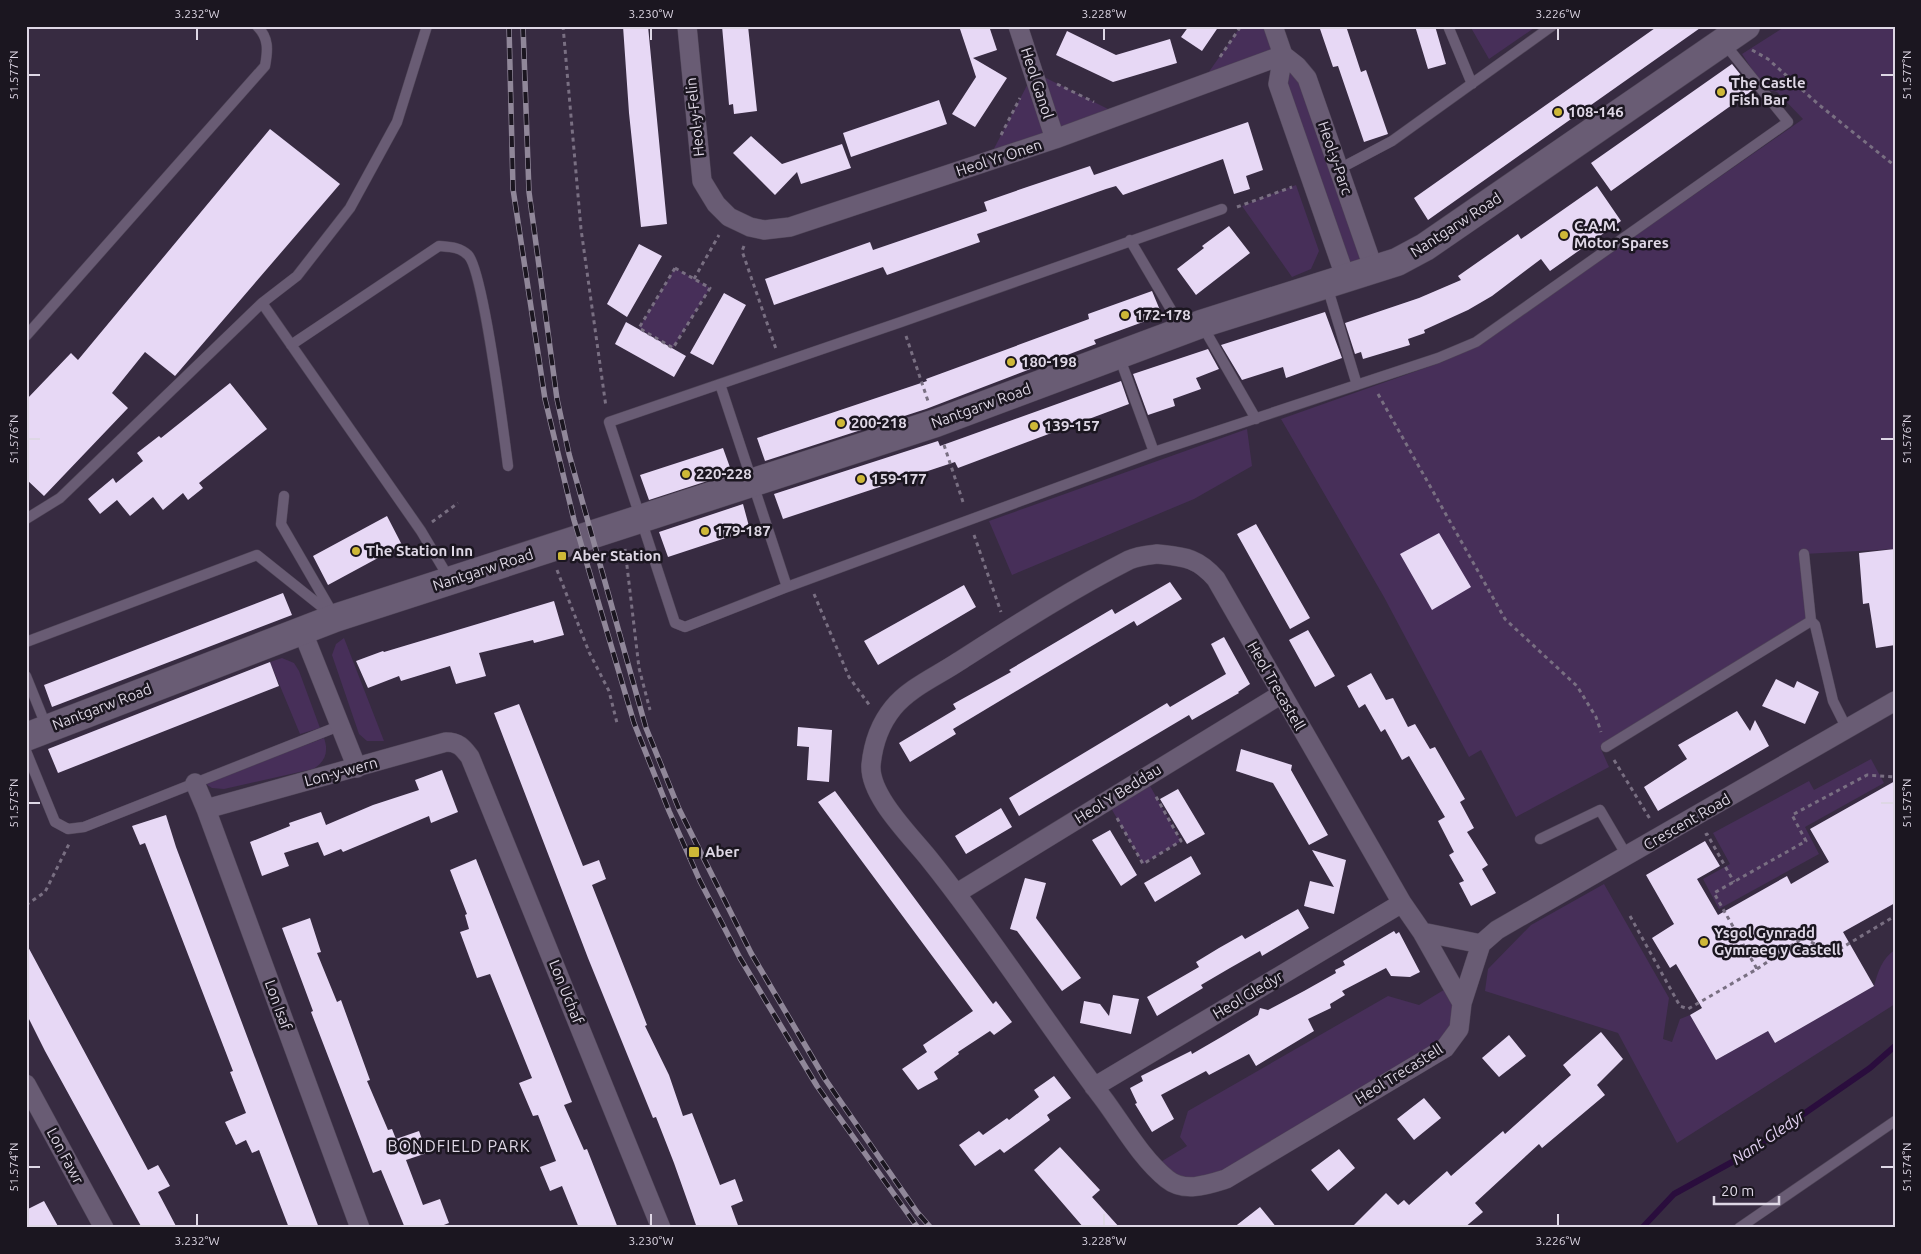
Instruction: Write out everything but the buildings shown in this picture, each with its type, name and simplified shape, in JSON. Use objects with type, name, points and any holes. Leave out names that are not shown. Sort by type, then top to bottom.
[{"type":"main road","name":"Nantgarw Road","points":[[37,733],[335,618],[936,423],[1192,327],[1397,262],[1425,247],[1731,33]]},
{"type":"street","name":"Heol-y-Felin","points":[[687,26],[702,181],[716,204]]},
{"type":"street","name":"Heol Ganol","points":[[1018,26],[1055,139]]},
{"type":"street","name":"Heol-y-Parc","points":[[1273,26],[1283,55],[1278,84],[1313,183],[1336,282]]},
{"type":"street","name":"Heol Yr Onen","points":[[716,204],[730,217],[750,227],[764,230],[790,227],[1055,139],[1283,55]]},
{"type":"street","name":"Heol-y-Parc","points":[[1283,55],[1298,66],[1307,78],[1374,270]]},
{"type":"street","name":"Heol Trecastell","points":[[1462,1003],[1422,932],[1402,904],[1280,695],[1216,579],[1203,564],[1180,556],[1157,554],[1132,559],[999,636],[909,693],[893,708],[874,742],[871,768],[877,790],[889,809],[957,893],[1094,1087],[1154,1166],[1169,1181],[1186,1187],[1204,1186],[1226,1179],[1445,1048],[1458,1029],[1462,1003],[1480,944]]},
{"type":"street","points":[[302,630],[357,768]]},
{"type":"street","name":"Heol Y Beddau","points":[[957,893],[1280,695]]},
{"type":"street","name":"Crescent Road","points":[[1480,944],[1497,930],[1895,701]]},
{"type":"street","name":"Lon-y-wern","points":[[206,809],[446,742],[456,742],[470,757]]},
{"type":"street","name":"Lon Uchaf","points":[[470,757],[660,1228]]},
{"type":"street","name":"Lon Isaf","points":[[195,782],[360,1228]]},
{"type":"street","name":"Heol Gledyr","points":[[1094,1087],[1402,904]]},
{"type":"street","points":[[1422,932],[1480,944]]},
{"type":"street","name":"Lon Fawr","points":[[26,1084],[104,1228]]},
{"type":"lane","points":[[26,336],[265,66],[268,50],[264,33],[257,26]]},
{"type":"lane","points":[[26,519],[60,498],[262,303],[296,276],[350,208],[397,122],[427,26]]},
{"type":"lane","points":[[1448,26],[1472,84]]},
{"type":"lane","points":[[1339,169],[1392,141],[1552,26]]},
{"type":"lane","points":[[1222,209],[902,322],[608,422],[631,523],[676,623],[686,627],[807,578],[1154,452],[1438,358],[1476,342],[1788,122],[1731,33]]},
{"type":"lane","points":[[1130,240],[1256,419]]},
{"type":"lane","points":[[291,345],[440,246],[456,247],[469,256],[480,287],[508,466]]},
{"type":"lane","points":[[1336,282],[1357,385]]},
{"type":"lane","points":[[262,303],[421,530],[443,568],[448,581]]},
{"type":"lane","points":[[1118,355],[1154,452]]},
{"type":"lane","points":[[720,384],[787,587]]},
{"type":"lane","points":[[284,496],[281,524],[335,618]]},
{"type":"lane","points":[[1804,554],[1811,621],[1815,624],[1833,701],[1847,729]]},
{"type":"lane","points":[[26,642],[257,555],[335,618]]},
{"type":"lane","points":[[1606,747],[1811,621]]},
{"type":"lane","points":[[26,676],[37,733]]},
{"type":"lane","points":[[26,751],[55,822],[68,829],[84,827],[339,726]]},
{"type":"lane","points":[[1540,839],[1600,810],[1627,856]]},
{"type":"lane","points":[[1739,1228],[1895,1121]]},
{"type":"path","points":[[563,26],[581,229],[601,383],[608,422]]},
{"type":"path","points":[[1731,33],[1768,59],[1818,104],[1895,166]]},
{"type":"path","points":[[1222,209],[1242,206],[1296,185],[1313,183]]},
{"type":"path","points":[[694,278],[730,217]]},
{"type":"path","points":[[750,227],[742,250],[754,291],[782,363]]},
{"type":"path","points":[[675,268],[694,278],[710,288],[673,348],[639,328],[675,268]]},
{"type":"path","points":[[902,322],[936,423]]},
{"type":"path","points":[[1371,380],[1505,619],[1578,686],[1596,717],[1606,747],[1660,837]]},
{"type":"path","points":[[421,530],[458,503]]},
{"type":"path","points":[[631,523],[626,558],[639,668],[650,710]]},
{"type":"path","points":[[549,548],[589,652],[609,691],[617,723]]},
{"type":"path","points":[[807,578],[849,677],[883,725]]},
{"type":"path","points":[[1757,969],[1714,892],[1806,841],[1792,815],[1867,775],[1895,777]]},
{"type":"path","points":[[1107,801],[1143,864],[1181,841],[1145,777]]},
{"type":"path","points":[[26,905],[45,892],[64,852],[69,847],[68,829]]},
{"type":"path","points":[[1698,839],[1707,834],[1734,882]]},
{"type":"path","points":[[1630,916],[1680,1006],[1688,1009],[1757,969],[1801,939]]},
{"type":"path","points":[[1811,942],[1833,953],[1895,916]]},
{"type":"shaded area","points":[[1241,26],[1273,26],[1297,66],[1374,270],[1346,279],[1278,84],[1283,56],[1199,86]]},
{"type":"shaded area","points":[[1470,26],[1537,26],[1489,59]]},
{"type":"shaded area","points":[[1786,26],[1895,26],[1895,549],[1804,554],[1811,621],[1611,744],[1600,747],[1609,767],[1516,817],[1481,750],[1469,757],[1384,597],[1281,419],[1442,362],[1475,347],[1803,119],[1777,92],[1765,89],[1742,54]]},
{"type":"shaded area","points":[[1034,72],[1120,115],[987,162]]},
{"type":"shaded area","points":[[1296,185],[1319,251],[1311,269],[1292,277],[1242,206]]},
{"type":"shaded area","points":[[675,268],[710,288],[673,348],[639,328]]},
{"type":"shaded area","points":[[1247,429],[1252,466],[1194,499],[1012,575],[989,521]]},
{"type":"shaded area","points":[[344,638],[384,741],[367,741],[359,734],[332,655],[336,644]]},
{"type":"shaded area","points":[[282,658],[294,663],[299,671],[320,728],[300,734],[270,662]]},
{"type":"shaded area","points":[[324,738],[325,756],[313,769],[224,789],[212,788],[204,783]]},
{"type":"shaded area","points":[[1871,759],[1884,783],[1805,827],[1819,854],[1719,909],[1703,879],[1730,864],[1713,833],[1809,781],[1814,790]]},
{"type":"shaded area","points":[[1145,777],[1181,841],[1143,864],[1107,801]]},
{"type":"shaded area","points":[[1604,884],[1669,998],[1663,1039],[1672,1042],[1680,1019],[1690,1015],[1716,1060],[1768,1031],[1775,1043],[1874,986],[1884,961],[1895,950],[1895,1004],[1677,1143],[1618,1033],[1485,991],[1488,969],[1531,925]]},
{"type":"shaded area","points":[[1452,985],[1459,1029],[1204,1186],[1154,1166],[1187,1146],[1180,1137],[1188,1111],[1388,996],[1419,1005]]},
{"type":"waterway","name":"Nant Gledyr","points":[[1642,1228],[1674,1194],[1743,1156],[1870,1068],[1895,1046]]},
{"type":"railway","points":[[509,26],[513,189],[545,399],[574,520],[634,723],[669,811],[700,881],[740,958],[817,1086],[918,1228]]},
{"type":"railway","points":[[523,26],[529,192],[557,399],[569,454],[646,728],[679,809],[751,953],[825,1079],[917,1212],[931,1228]]},
{"type":"place","name":"The Castle Fish Bar","points":[[1721,92]]},
{"type":"place","name":"108-146","points":[[1558,112]]},
{"type":"place","name":"C.A.M. Motor Spares","points":[[1564,235]]},
{"type":"place","name":"172-178","points":[[1125,315]]},
{"type":"place","name":"180-198","points":[[1011,362]]},
{"type":"place","name":"200-218","points":[[841,423]]},
{"type":"place","name":"139-157","points":[[1034,426]]},
{"type":"place","name":"220-228","points":[[686,474]]},
{"type":"place","name":"159-177","points":[[861,479]]},
{"type":"place","name":"179-187","points":[[705,531]]},
{"type":"place","name":"The Station Inn","points":[[356,551]]},
{"type":"place","name":"Aber Station","points":[[562,556]]},
{"type":"place","name":"Aber","points":[[694,852]]},
{"type":"place","name":"Ysgol Gynradd Gymraeg y Castell","points":[[1704,942]]},
{"type":"district","name":"BONDFIELD PARK","points":[[459,1146]]}]
